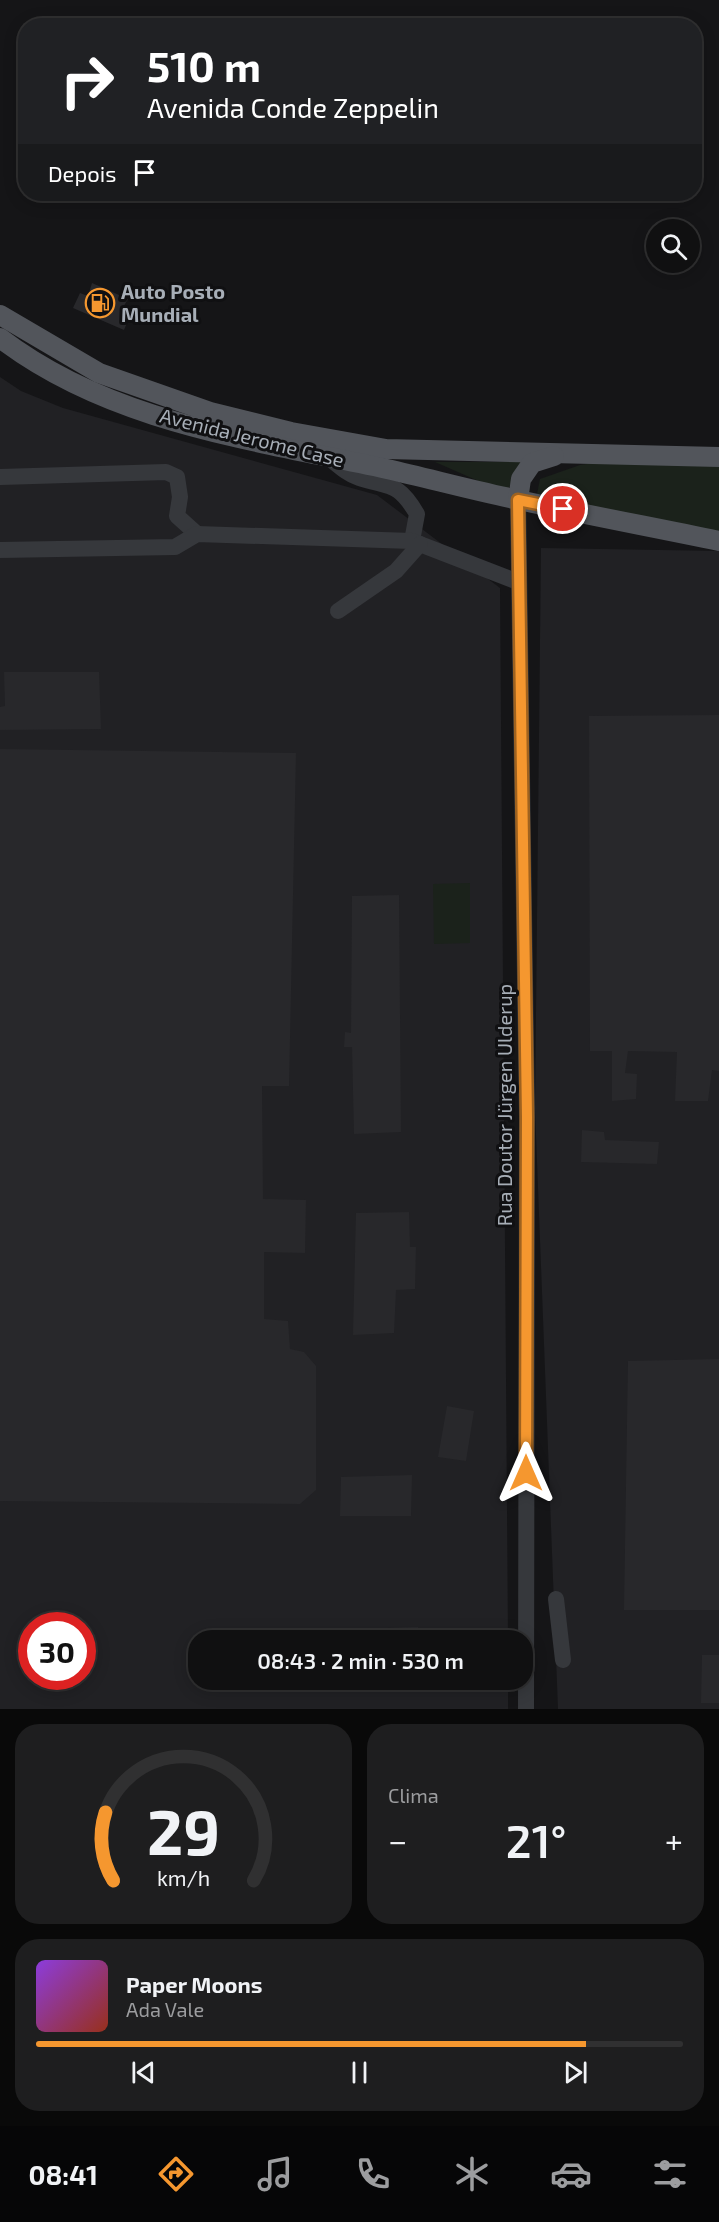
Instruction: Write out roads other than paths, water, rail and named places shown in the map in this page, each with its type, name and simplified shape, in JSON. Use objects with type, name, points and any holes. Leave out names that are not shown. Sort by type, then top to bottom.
[{"type":"main road","name":"Avenida Jerome Case","points":[[0,315],[99,373],[210,412],[291,432],[386,449],[719,457]]},
{"type":"main road","name":"Avenida Jerome Case","points":[[0,338],[28,360],[64,381],[110,400],[182,424],[518,500],[719,541]]},
{"type":"main road","points":[[518,500],[521,479],[532,463],[568,452]]},
{"type":"street","points":[[328,457],[348,473],[387,483],[406,495],[417,514],[416,543],[396,571],[338,610]]},
{"type":"street","points":[[0,477],[166,472],[177,477],[180,497],[177,516],[196,534]]},
{"type":"street","name":"Rua Doutor Jürgen Ulderup","points":[[518,500],[527,1117],[526,1709]]},
{"type":"street","points":[[0,550],[175,547],[196,534],[416,543],[518,582]]},
{"type":"street","points":[[556,1599],[563,1660]]},
{"type":"place","name":"Auto Posto Mundial","points":[[100,303]]}]
